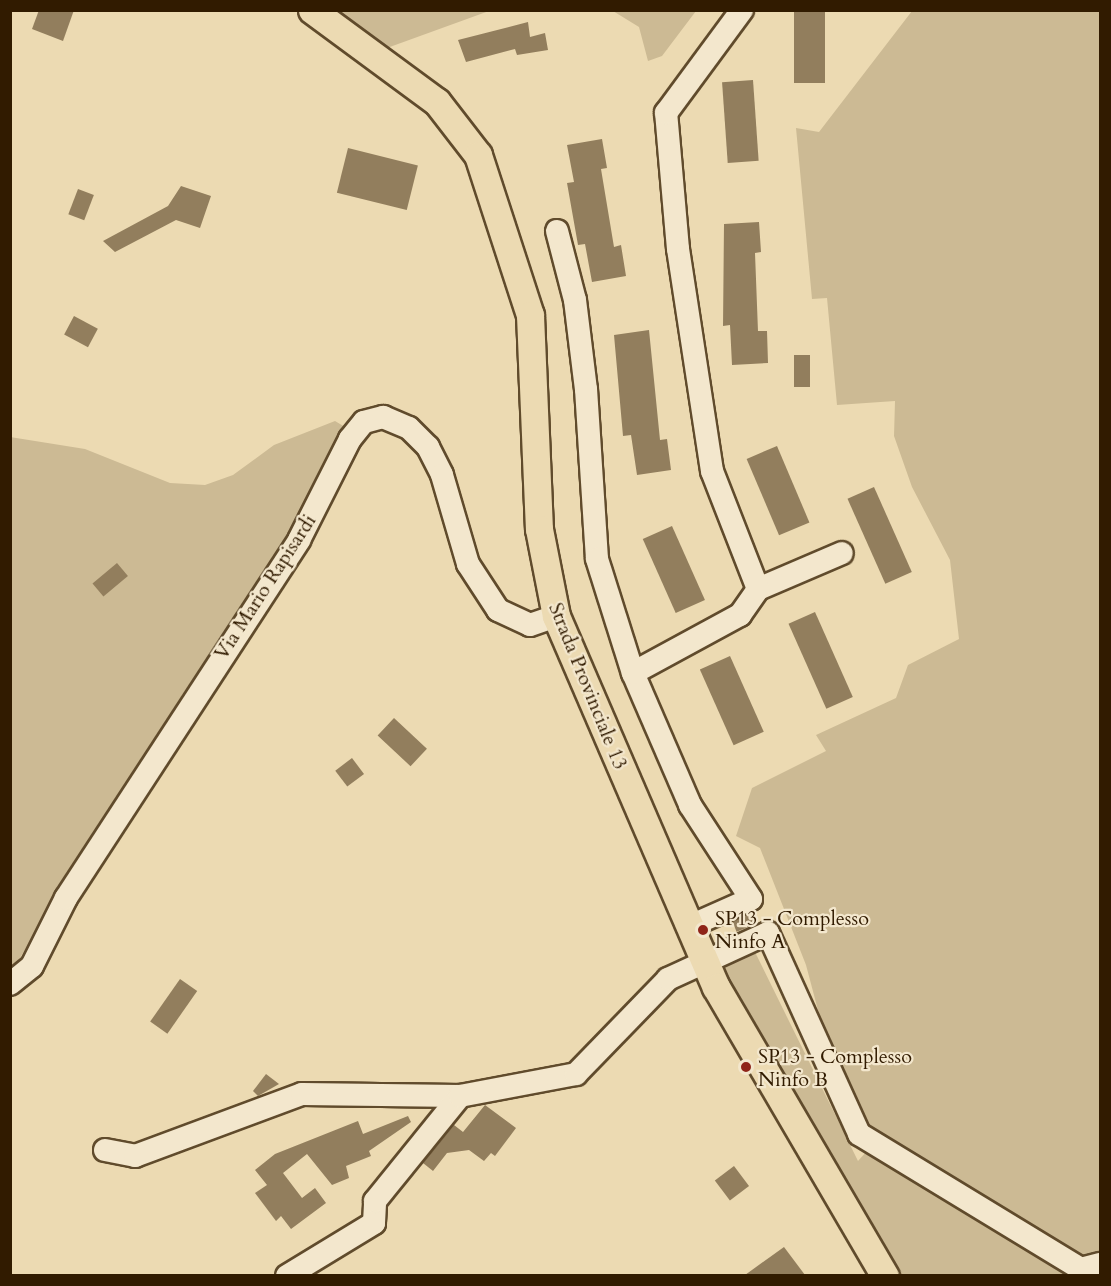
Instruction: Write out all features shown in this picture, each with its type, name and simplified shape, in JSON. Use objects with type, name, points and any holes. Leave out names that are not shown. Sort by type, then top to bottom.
[{"type":"main road","name":"Strada Provinciale 13","points":[[312,10],[437,102],[477,155],[530,315],[539,529],[556,616],[703,959],[885,1275]]},
{"type":"street","points":[[742,10],[666,113],[678,249],[712,471],[758,589]]},
{"type":"street","points":[[557,231],[575,300],[586,389],[597,559],[633,673],[690,806],[751,899],[688,927]]},
{"type":"street","name":"Via Mario Rapisardi","points":[[10,984],[32,966],[66,898],[299,540],[350,439],[364,422],[383,417],[409,428],[428,447],[442,475],[468,564],[498,610],[530,625],[556,616]]},
{"type":"street","points":[[633,673],[740,615],[758,589],[842,553]]},
{"type":"street","points":[[105,1150],[135,1156],[302,1094],[460,1096],[576,1074],[668,979],[703,959],[768,933],[859,1134],[1081,1269],[1101,1264]]},
{"type":"street","points":[[287,1275],[374,1223],[375,1201],[460,1096]]},
{"type":"shaded area","points":[[329,11],[489,11],[387,48]]},
{"type":"shaded area","points":[[613,11],[696,11],[662,56],[648,61],[639,27]]},
{"type":"shaded area","points":[[912,11],[1100,11],[1100,1252],[1086,1257],[868,1125],[827,1044],[806,965],[760,848],[736,836],[752,788],[826,751],[816,735],[896,698],[908,665],[959,639],[950,560],[912,487],[894,436],[895,401],[837,405],[827,298],[812,299],[796,128],[819,132]]},
{"type":"shaded area","points":[[335,421],[345,427],[288,541],[182,695],[10,974],[10,437],[85,449],[170,483],[205,485],[233,475],[274,445]]},
{"type":"shaded area","points":[[752,946],[858,1161],[867,1151],[1069,1275],[902,1275],[724,972],[730,955]]},
{"type":"building","points":[[39,10],[74,10],[63,41],[32,29]]},
{"type":"building","points":[[794,10],[825,10],[825,83],[794,83]]},
{"type":"building","points":[[528,22],[530,37],[545,33],[548,50],[517,55],[515,49],[466,62],[458,40]]},
{"type":"building","points":[[753,80],[759,161],[728,163],[722,82]]},
{"type":"building","points":[[602,139],[607,168],[601,169],[614,247],[621,245],[626,276],[592,282],[585,244],[578,245],[567,183],[574,182],[567,145]]},
{"type":"building","points":[[348,148],[418,165],[407,210],[337,193]]},
{"type":"building","points":[[181,186],[211,196],[200,228],[176,220],[115,252],[103,241],[168,206]]},
{"type":"building","points":[[78,189],[94,195],[84,220],[68,214]]},
{"type":"building","points":[[759,222],[761,252],[755,253],[758,331],[767,331],[768,363],[732,365],[730,325],[723,326],[724,224]]},
{"type":"building","points":[[74,316],[98,329],[88,347],[64,335]]},
{"type":"building","points":[[649,330],[660,440],[667,439],[671,470],[637,475],[631,435],[623,436],[614,335]]},
{"type":"building","points":[[794,355],[810,355],[810,387],[794,387]]},
{"type":"building","points":[[777,446],[809,522],[779,535],[747,459]]},
{"type":"building","points":[[874,487],[912,572],[885,584],[848,499]]},
{"type":"building","points":[[672,526],[705,600],[676,613],[643,539]]},
{"type":"building","points":[[117,563],[128,576],[103,597],[92,584]]},
{"type":"building","points":[[815,612],[853,697],[826,709],[789,624]]},
{"type":"building","points":[[730,656],[764,732],[734,745],[700,669]]},
{"type":"building","points":[[394,718],[427,749],[411,766],[378,736]]},
{"type":"building","points":[[352,758],[364,774],[347,787],[335,771]]},
{"type":"building","points":[[751,914],[755,924],[737,932],[732,921]]},
{"type":"building","points":[[180,979],[197,991],[167,1034],[150,1022]]},
{"type":"building","points":[[266,1074],[279,1084],[258,1096],[253,1091]]},
{"type":"building","points":[[485,1105],[516,1128],[495,1156],[491,1153],[484,1161],[469,1150],[447,1153],[433,1171],[423,1163],[454,1125],[463,1132]]},
{"type":"building","points":[[408,1116],[411,1122],[369,1151],[371,1156],[346,1166],[349,1178],[332,1185],[307,1154],[283,1173],[302,1198],[315,1188],[326,1203],[291,1229],[281,1216],[276,1221],[255,1193],[267,1185],[255,1170],[275,1154],[358,1121],[363,1134]]},
{"type":"building","points":[[734,1166],[749,1186],[730,1200],[715,1180]]},
{"type":"building","points":[[784,1247],[805,1275],[745,1275]]},
{"type":"place","name":"SP13 - Complesso Ninfo A","points":[[703,930]]},
{"type":"place","name":"SP13 - Complesso Ninfo B","points":[[746,1067]]}]
